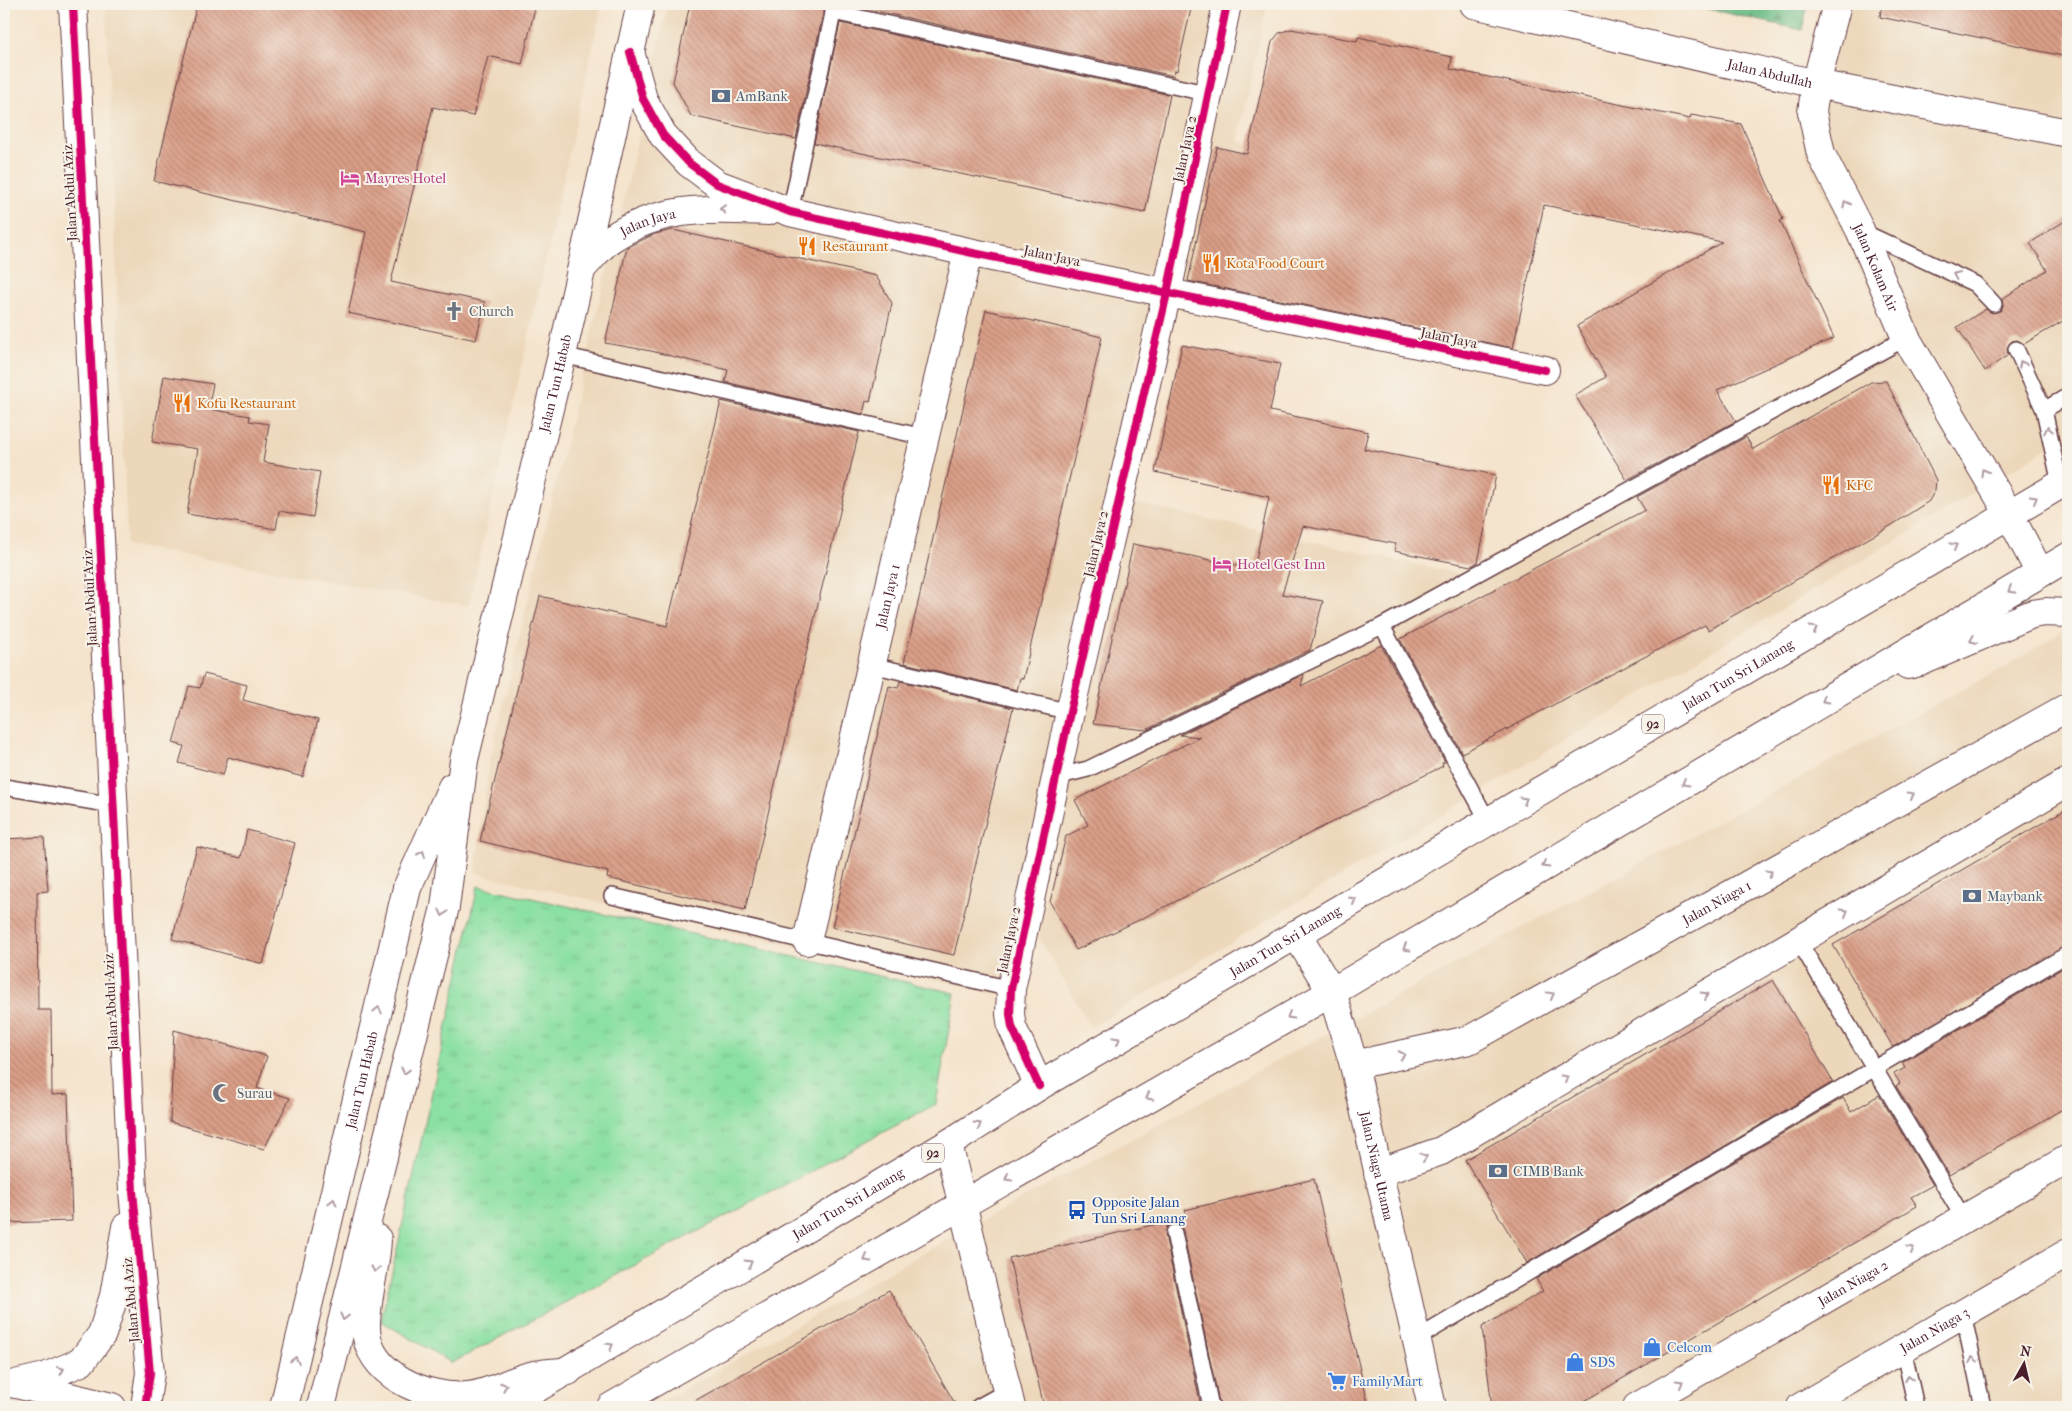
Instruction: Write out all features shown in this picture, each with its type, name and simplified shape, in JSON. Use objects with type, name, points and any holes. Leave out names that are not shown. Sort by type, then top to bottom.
[{"type":"main road","name":"Jalan Abdul Aziz","points":[[73,4],[133,1191]]},
{"type":"main road","name":"Jalan Tun Habab","points":[[321,1407],[445,907],[464,760],[562,355],[641,4]]},
{"type":"main road","name":"Jalan Jaya 2","points":[[1039,1086],[1012,1027],[1010,1014],[1011,989],[1070,712],[1167,293],[1210,94],[1227,4]]},
{"type":"main road","name":"Jalan Abdullah","points":[[1474,4],[1816,84],[2068,133]]},
{"type":"main road","name":"Jalan Kolam Air","points":[[1837,4],[1816,84],[1812,112],[1821,154],[1860,230],[1906,338],[2009,514],[2040,573]]},
{"type":"main road","name":"Jalan Jaya","points":[[630,52],[643,99],[663,135],[689,163],[717,184],[790,212],[968,252],[1546,370]]},
{"type":"main road","name":"Jalan Jaya","points":[[582,268],[610,238],[643,221],[679,211],[711,209],[790,212]]},
{"type":"main road","name":"Jalan Jaya 1","points":[[807,941],[968,252]]},
{"type":"main road","name":"Jalan Tun Sri Lanang","points":[[505,1407],[948,1144],[1039,1086],[2009,514],[2066,488]]},
{"type":"main road","points":[[611,1407],[1332,992],[2068,557]]},
{"type":"main road","points":[[1867,675],[1920,662],[2032,614],[2045,612],[2068,613]]},
{"type":"main road","name":"Jalan Niaga 1","points":[[1354,1065],[1469,1040],[2068,707]]},
{"type":"main road","name":"Jalan Tun Habab","points":[[284,1407],[407,888],[464,760]]},
{"type":"main road","points":[[1378,1173],[1440,1151],[2068,782]]},
{"type":"main road","name":"Jalan Niaga Utama","points":[[1296,934],[1332,992],[1354,1065],[1432,1407]]},
{"type":"main road","points":[[948,1144],[1009,1399]]},
{"type":"main road","name":"Jalan Niaga 2","points":[[1637,1407],[2068,1159]]},
{"type":"main road","points":[[381,1168],[376,1262],[366,1326],[372,1352],[390,1373],[404,1382],[434,1393],[451,1396],[469,1396],[488,1392],[530,1376],[568,1371]]},
{"type":"main road","name":"Jalan Abd Aziz","points":[[9,1383],[45,1377],[81,1362],[102,1334],[114,1296],[133,1191]]},
{"type":"main road","name":"Jalan Abd Aziz","points":[[133,1191],[150,1373],[145,1407]]},
{"type":"main road","name":"Jalan Niaga 3","points":[[1801,1407],[2068,1253]]},
{"type":"main road","points":[[9,1383],[112,1407]]},
{"type":"lane","points":[[790,212],[834,8],[1210,94]]},
{"type":"lane","points":[[1860,230],[1975,284],[1994,304]]},
{"type":"lane","points":[[1056,777],[1088,769],[1382,626],[1906,338]]},
{"type":"lane","points":[[2016,349],[2044,410],[2066,488]]},
{"type":"lane","points":[[562,355],[924,436]]},
{"type":"lane","points":[[2044,410],[2068,396]]},
{"type":"lane","points":[[1382,626],[1488,821]]},
{"type":"lane","points":[[872,666],[1070,712]]},
{"type":"lane","points":[[4,787],[113,805]]},
{"type":"lane","points":[[612,896],[1011,989]]},
{"type":"lane","points":[[1798,940],[1964,1219]]},
{"type":"lane","points":[[1416,1339],[2068,954]]},
{"type":"lane","points":[[1174,1233],[1211,1407]]},
{"type":"lane","points":[[1963,1313],[1983,1407]]},
{"type":"lane","points":[[1902,1348],[1916,1407]]},
{"type":"lane","points":[[978,1407],[1009,1399]]},
{"type":"shaded area","points":[[106,4],[602,4],[469,606],[127,545]]},
{"type":"shaded area","points":[[668,4],[1267,4],[1238,141],[1324,162],[1288,332],[1150,303],[996,994],[475,873],[489,765],[635,152]]},
{"type":"shaded area","points":[[1821,4],[2068,4],[2068,436],[1091,1027],[1037,935],[1097,653],[1134,503],[1461,574],[1891,335],[1806,155],[1799,110],[1811,41]]},
{"type":"shaded area","points":[[2068,628],[2068,1407],[1973,1407],[1957,1334],[1834,1407],[653,1407],[953,1236],[2014,662]]},
{"type":"green space","points":[[1686,4],[1808,4],[1802,30]]},
{"type":"green space","points":[[478,886],[955,993],[936,1104],[452,1363],[381,1321]]},
{"type":"building","points":[[197,4],[516,4],[535,8],[522,64],[488,56],[473,116],[433,107],[391,282],[485,302],[476,340],[348,313],[366,232],[154,181]]},
{"type":"building","points":[[690,4],[825,4],[796,139],[691,116],[673,82]]},
{"type":"building","points":[[844,4],[1192,4],[1177,71],[1175,70],[1174,76]]},
{"type":"building","points":[[1882,4],[2068,4],[2068,57],[1880,17]]},
{"type":"building","points":[[840,23],[1170,95],[1145,213],[814,143]]},
{"type":"building","points":[[1291,29],[1357,41],[1358,37],[1452,57],[1450,69],[1690,119],[1691,115],[1741,124],[1783,219],[1780,221],[1834,338],[1717,390],[1736,421],[1627,480],[1575,395],[1606,377],[1577,326],[1722,242],[1544,205],[1513,348],[1188,281],[1217,147],[1247,154],[1272,42],[1279,33]]},
{"type":"building","points":[[2068,219],[2068,318],[2024,344],[2017,340],[2012,341],[2007,348],[2008,355],[1985,371],[1957,327],[1986,309],[1992,313],[2000,311],[2003,306],[2002,299],[2047,270],[2030,243]]},
{"type":"building","points":[[673,230],[876,276],[892,303],[870,402],[866,401],[863,414],[725,382],[728,370],[651,351],[605,343],[627,247],[655,234]]},
{"type":"building","points":[[986,310],[1102,337],[1023,679],[1020,678],[1017,690],[904,663]]},
{"type":"building","points":[[1182,345],[1280,364],[1270,411],[1368,432],[1364,449],[1496,475],[1478,562],[1471,566],[1394,551],[1396,544],[1303,526],[1282,594],[1323,601],[1310,650],[1146,730],[1093,724],[1133,544],[1254,569],[1269,497],[1155,472]]},
{"type":"building","points":[[164,376],[213,384],[208,409],[250,416],[249,421],[269,424],[263,462],[320,472],[313,517],[279,511],[276,529],[187,514],[198,449],[152,442]]},
{"type":"building","points":[[1886,381],[1936,480],[1935,490],[1929,501],[1892,525],[1708,630],[1705,625],[1462,753],[1400,639],[1645,510],[1637,497],[1746,437],[1753,449],[1871,382]]},
{"type":"building","points":[[721,401],[859,432],[745,910],[607,878],[608,872],[480,841],[540,596],[667,626]]},
{"type":"building","points":[[1381,645],[1445,762],[1442,763],[1443,766],[1076,950],[1050,902],[1066,836],[1088,825],[1075,800],[1200,737],[1180,735],[1304,674],[1301,686]]},
{"type":"building","points":[[204,674],[247,685],[243,700],[318,720],[303,777],[228,757],[223,775],[179,763],[184,746],[173,743],[189,686],[200,688]]},
{"type":"building","points":[[900,681],[1013,708],[954,955],[832,927],[889,686],[898,688]]},
{"type":"building","points":[[2068,808],[2068,945],[1893,1047],[1833,945]]},
{"type":"building","points":[[247,830],[295,843],[263,964],[172,939],[197,847],[241,858]]},
{"type":"building","points":[[44,837],[48,891],[37,892],[38,1010],[51,1010],[52,1095],[68,1094],[72,1221],[4,1223],[4,839]]},
{"type":"building","points":[[2068,965],[2068,1106],[1949,1175],[1896,1086],[1900,1083],[1894,1074],[1905,1068],[1902,1063]]},
{"type":"building","points":[[1773,980],[1833,1082],[1527,1263],[1465,1160]]},
{"type":"building","name":"Surau","points":[[174,1030],[267,1056],[257,1088],[290,1098],[264,1149],[170,1122]]},
{"type":"building","points":[[1879,1095],[1933,1185],[1911,1197],[1917,1206],[1574,1407],[1492,1407],[1482,1327],[1543,1291],[1536,1279],[1843,1098],[1851,1112]]},
{"type":"building","points":[[1314,1179],[1369,1407],[1220,1407],[1183,1231],[1181,1226],[1173,1224],[1167,1226],[1165,1235],[1201,1407],[1044,1407],[1009,1258],[1187,1217],[1185,1210]]},
{"type":"building","points":[[889,1290],[957,1407],[684,1407],[804,1339]]},
{"type":"cycle path","points":[[73,4],[133,1191],[150,1373],[145,1407]]},
{"type":"cycle path","points":[[1039,1086],[1012,1027],[1010,1014],[1011,989],[1070,712],[1167,293],[1227,4]]},
{"type":"cycle path","points":[[630,52],[643,99],[663,135],[689,163],[717,184],[790,212],[968,252],[1545,370]]},
{"type":"place","name":"AmBank","points":[[721,96]]},
{"type":"place","name":"Mayres Hotel","points":[[350,178]]},
{"type":"place","name":"Restaurant","points":[[807,246]]},
{"type":"place","name":"Kota Food Court","points":[[1211,263]]},
{"type":"place","name":"Church","points":[[454,311]]},
{"type":"place","name":"Kofu Restaurant","points":[[182,403]]},
{"type":"place","name":"KFC","points":[[1831,485]]},
{"type":"place","name":"Hotel Gest Inn","points":[[1222,564]]},
{"type":"place","name":"Maybank","points":[[1972,896]]},
{"type":"place","name":"Surau","points":[[222,1093]]},
{"type":"place","name":"CIMB Bank","points":[[1498,1171]]},
{"type":"place","name":"Opposite Jalan Tun Sri Lanang","points":[[1077,1210]]},
{"type":"place","name":"Celcom","points":[[1652,1347]]},
{"type":"place","name":"SDS","points":[[1575,1362]]},
{"type":"place","name":"FamilyMart","points":[[1337,1381]]}]
